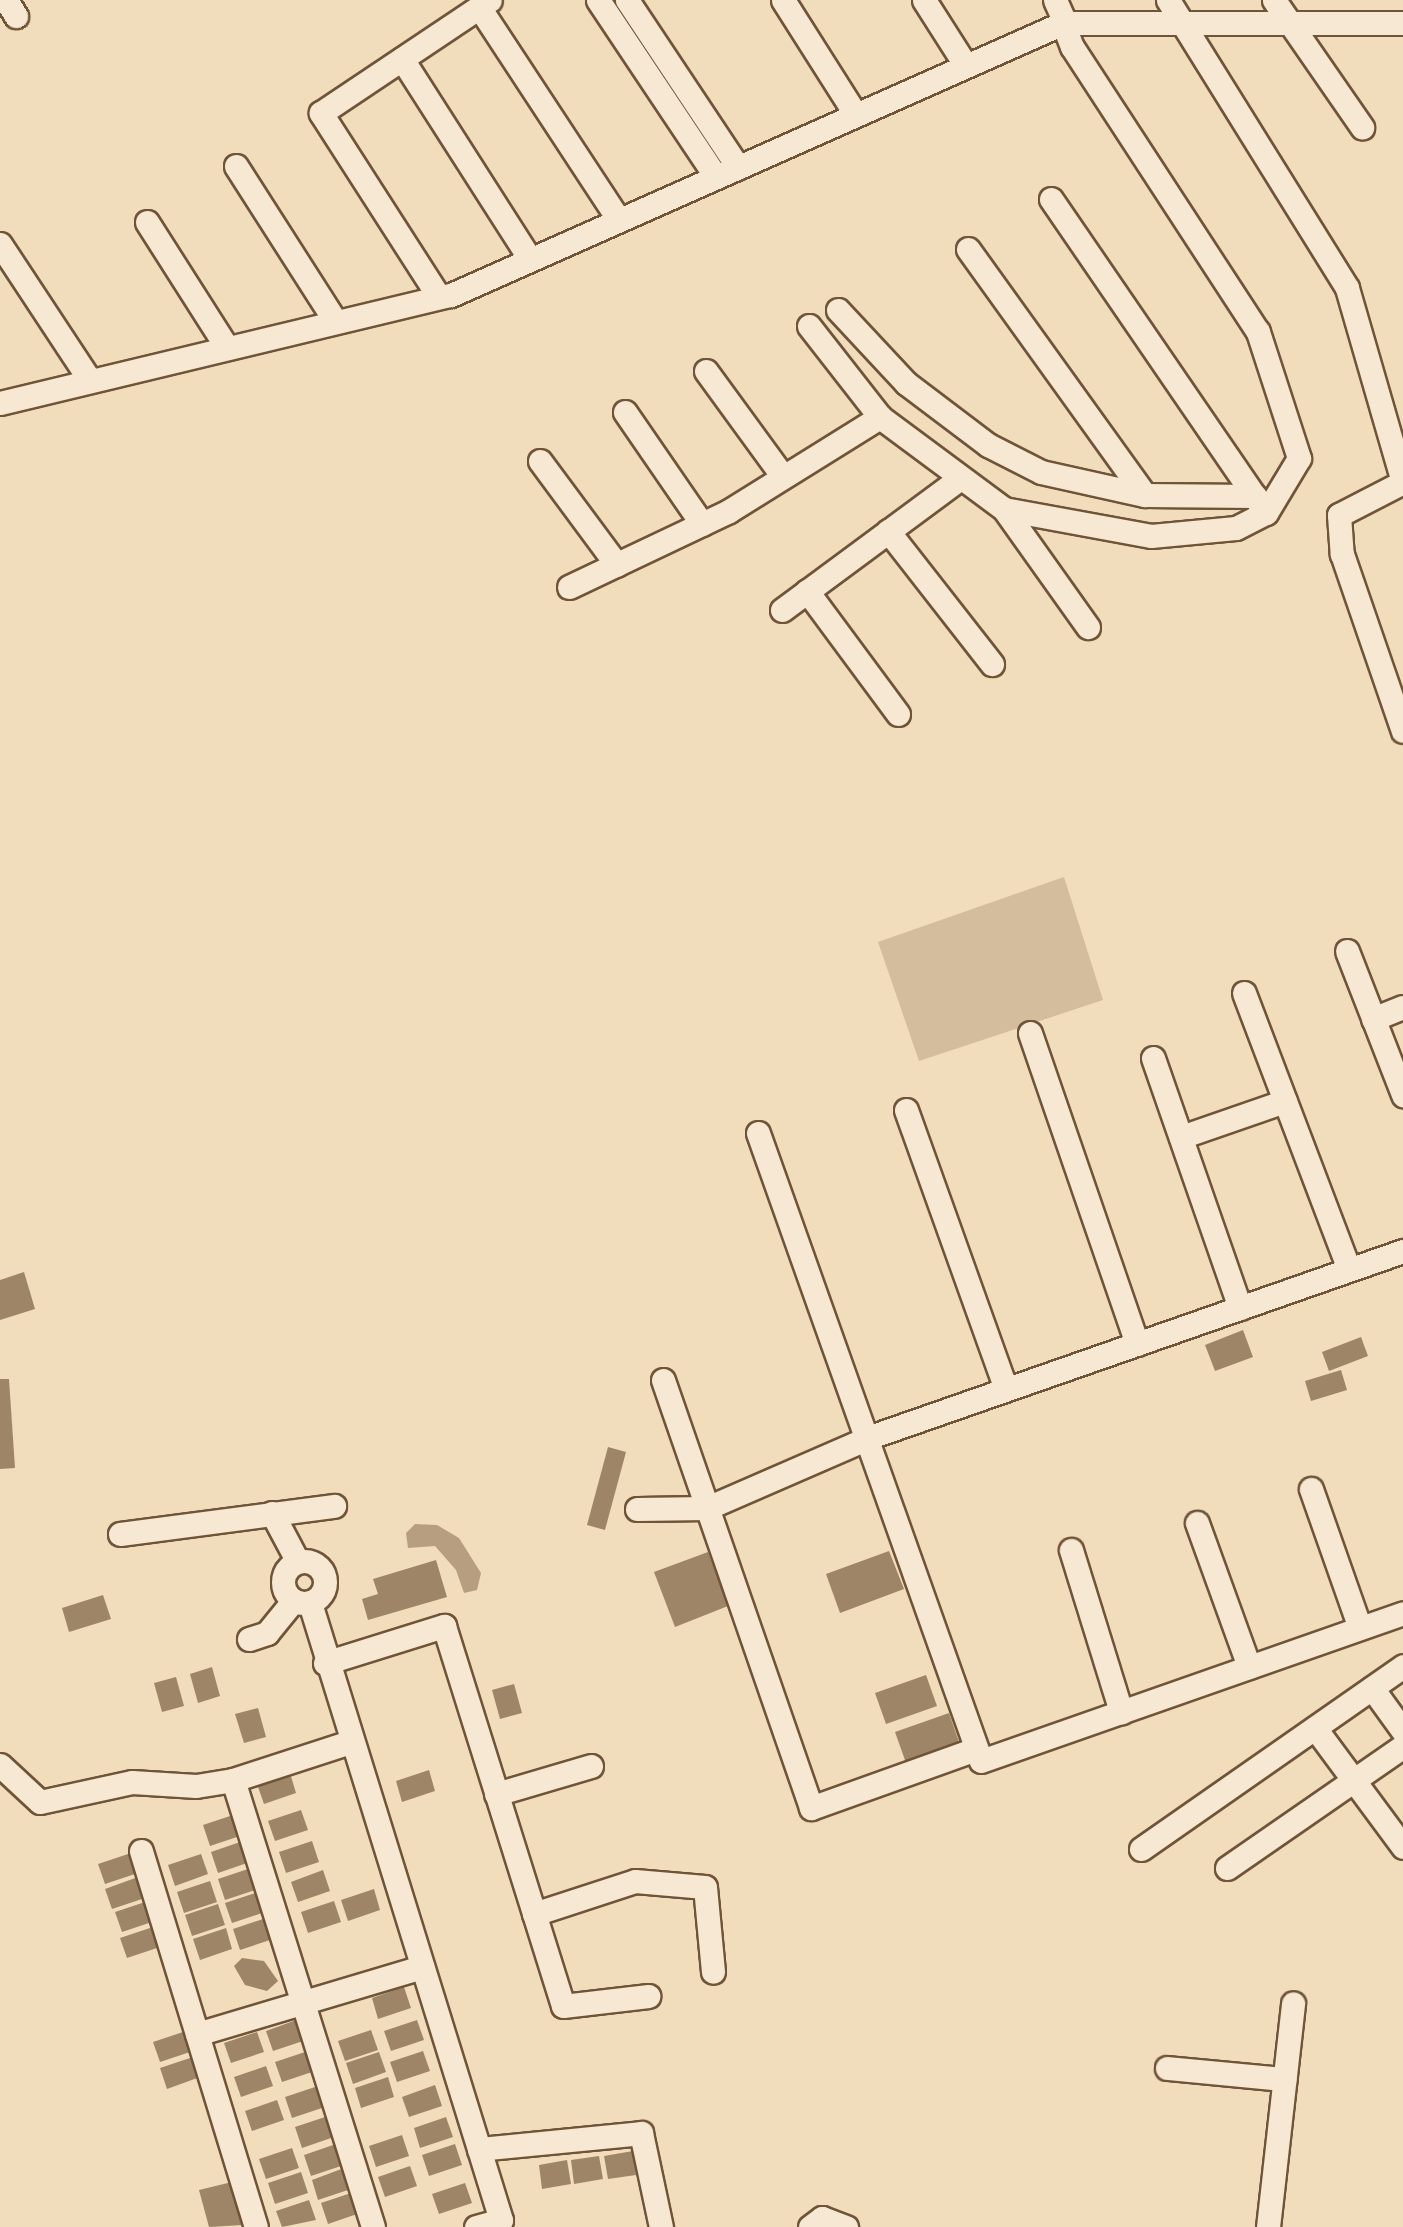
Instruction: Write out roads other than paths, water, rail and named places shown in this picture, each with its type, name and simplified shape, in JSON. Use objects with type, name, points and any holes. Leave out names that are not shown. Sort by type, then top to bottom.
[{"type":"street","points":[[598,0],[716,177]]},
{"type":"street","points":[[627,0],[738,167]]},
{"type":"street","points":[[783,0],[856,115]]},
{"type":"street","points":[[924,0],[966,66]]},
{"type":"street","points":[[809,326],[880,417],[958,480],[1004,509],[1151,536],[1236,528],[1299,458],[1258,332],[1072,47],[1055,0]]},
{"type":"street","points":[[1168,0],[1177,23],[1347,288],[1403,482],[1339,516],[1342,554],[1403,730]]},
{"type":"street","points":[[1274,0],[1284,23],[1362,127]]},
{"type":"street","points":[[439,297],[321,113],[484,3],[619,220]]},
{"type":"street","points":[[0,403],[89,379],[439,297],[1064,22],[1403,23]]},
{"type":"street","points":[[402,59],[530,259]]},
{"type":"street","points":[[236,166],[335,321]]},
{"type":"street","points":[[1051,199],[1260,504]]},
{"type":"street","points":[[147,222],[226,346]]},
{"type":"street","points":[[0,244],[89,379]]},
{"type":"street","points":[[968,248],[1145,495]]},
{"type":"street","points":[[838,310],[906,383],[988,445],[1041,472],[1145,495],[1260,504]]},
{"type":"street","points":[[706,371],[781,474]]},
{"type":"street","points":[[625,412],[702,524]]},
{"type":"street","points":[[569,587],[702,524],[781,474],[880,417]]},
{"type":"street","points":[[540,461],[617,565]]},
{"type":"street","points":[[782,610],[958,480]]},
{"type":"street","points":[[1004,509],[1088,627]]},
{"type":"street","points":[[888,531],[992,664]]},
{"type":"street","points":[[807,591],[898,714]]},
{"type":"street","points":[[1347,951],[1403,1095]]},
{"type":"street","points":[[1244,993],[1349,1269]]},
{"type":"street","points":[[1373,1018],[1403,1007]]},
{"type":"street","points":[[1030,1032],[1137,1344]]},
{"type":"street","points":[[1153,1058],[1240,1308]]},
{"type":"street","points":[[1181,1137],[1285,1101]]},
{"type":"street","points":[[906,1110],[1006,1389]]},
{"type":"street","points":[[758,1133],[870,1437],[981,1761],[1403,1613]]},
{"type":"street","points":[[637,1509],[707,1508],[870,1437],[1403,1251]]},
{"type":"street","points":[[663,1380],[811,1808],[976,1749]]},
{"type":"street","points":[[1311,1489],[1360,1628]]},
{"type":"street","points":[[120,1534],[334,1506]]},
{"type":"street","points":[[272,1513],[298,1562]]},
{"type":"street","points":[[1196,1523],[1249,1667]]},
{"type":"street","points":[[1071,1550],[1121,1712]]},
{"type":"street","points":[[249,1639],[267,1633],[301,1602],[323,1593],[326,1579],[313,1563],[298,1562]]},
{"type":"street","points":[[298,1562],[283,1582],[301,1602],[325,1663],[501,2220],[476,2227]]},
{"type":"street","points":[[325,1663],[444,1626],[563,2006],[648,1996]]},
{"type":"street","points":[[1140,1849],[1403,1666]]},
{"type":"street","points":[[1372,1688],[1403,1731]]},
{"type":"street","points":[[1315,1728],[1403,1847]]},
{"type":"street","points":[[0,1765],[40,1802],[132,1782],[196,1786],[233,1780],[350,1742]]},
{"type":"street","points":[[1227,1868],[1403,1746]]},
{"type":"street","points":[[496,1794],[591,1766]]},
{"type":"street","points":[[233,1780],[373,2227]]},
{"type":"street","points":[[141,1851],[256,2227]]},
{"type":"street","points":[[534,1913],[635,1881],[705,1887],[713,1972]]},
{"type":"street","points":[[197,2034],[422,1967]]},
{"type":"street","points":[[1268,2227],[1293,2003]]},
{"type":"street","points":[[1167,2068],[1284,2079]]},
{"type":"street","points":[[479,2149],[641,2133],[661,2227]]},
{"type":"street","points":[[810,2227],[822,2218],[846,2227]]}]
